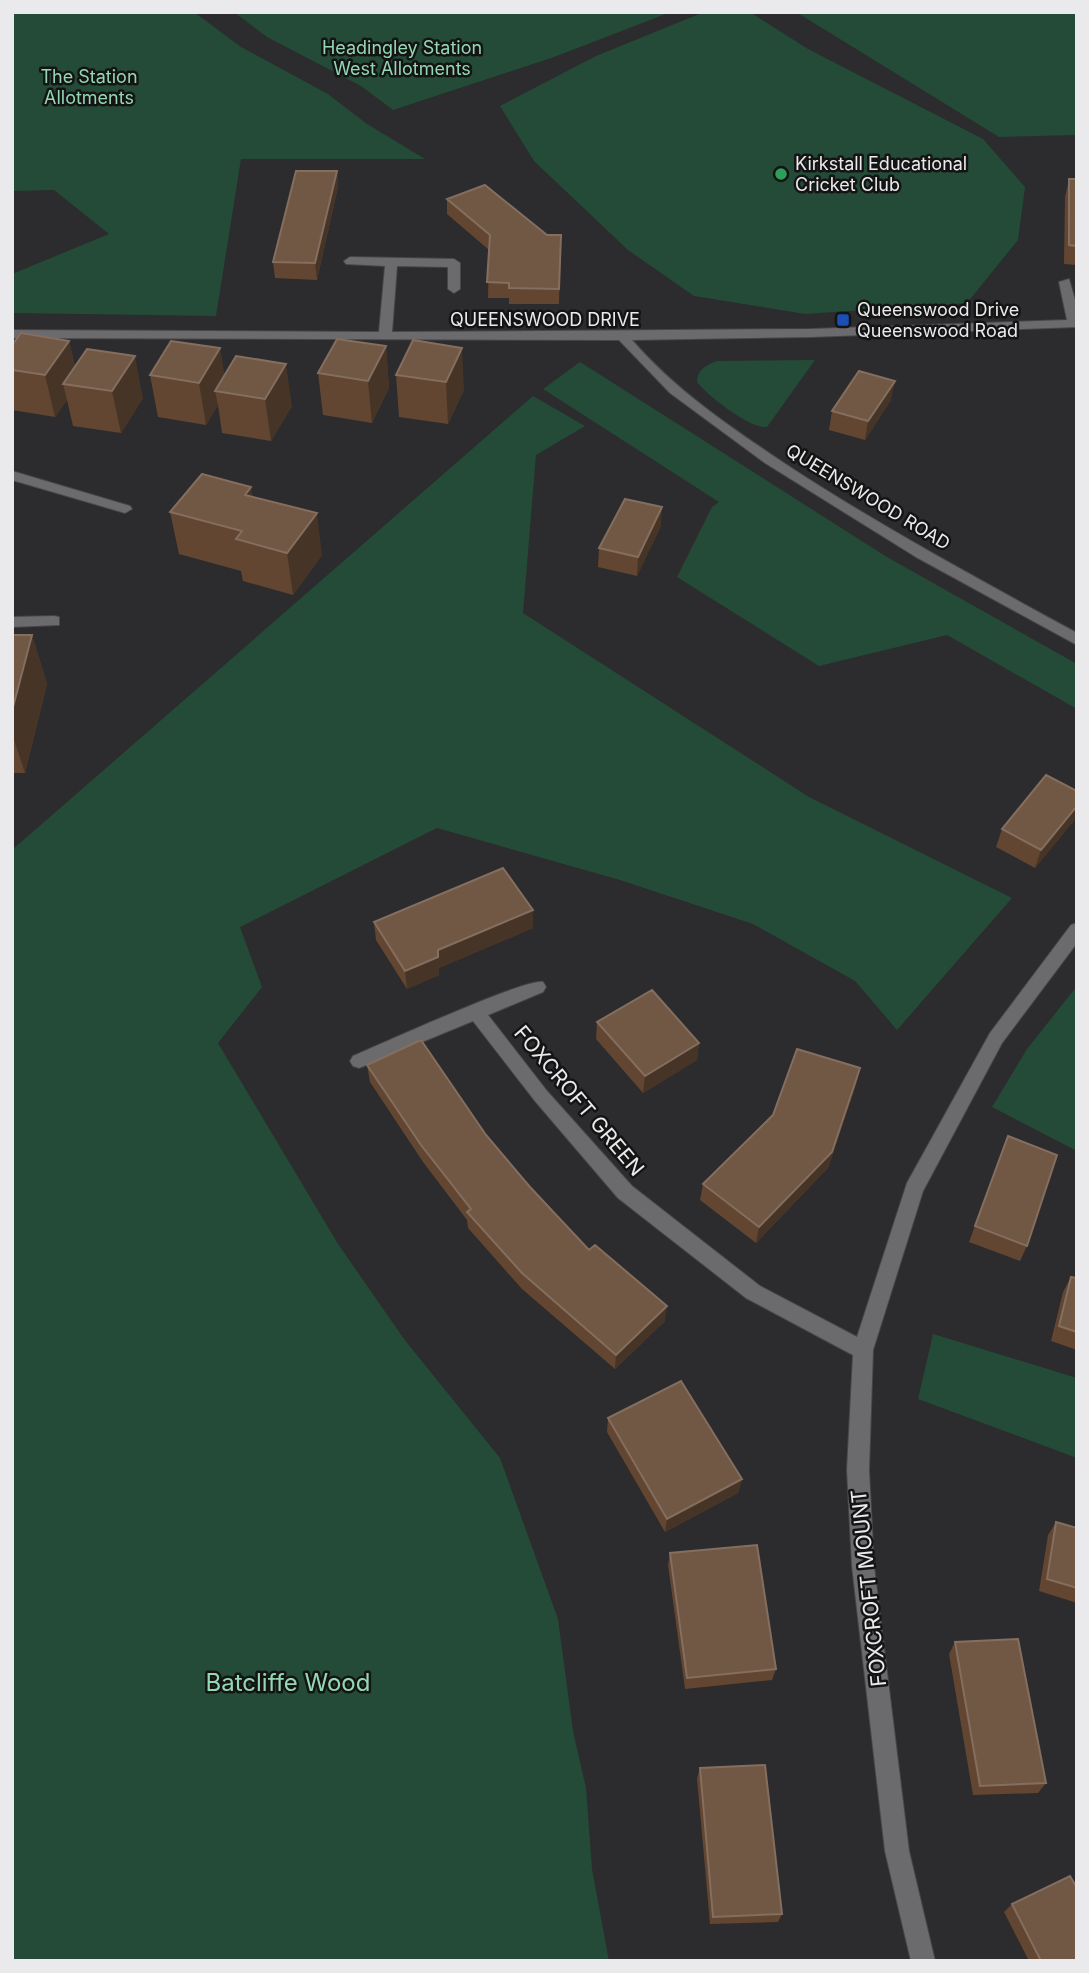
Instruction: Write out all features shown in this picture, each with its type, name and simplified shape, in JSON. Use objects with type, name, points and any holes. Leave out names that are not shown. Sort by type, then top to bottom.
[{"type":"street","points":[[351,261],[454,263],[454,289]]},
{"type":"street","points":[[385,336],[391,262]]},
{"type":"street","points":[[1065,282],[1075,323]]},
{"type":"street","name":"QUEENSWOOD DRIVE","points":[[12,334],[624,338],[860,334],[1075,323]]},
{"type":"street","name":"QUEENSWOOD ROAD","points":[[624,338],[651,372],[716,423],[840,508],[1077,639]]},
{"type":"street","points":[[12,475],[125,509]]},
{"type":"street","points":[[12,622],[54,621]]},
{"type":"street","name":"FOXCROFT MOUNT","points":[[923,1961],[897,1851],[863,1566],[858,1470],[863,1350],[914,1189],[996,1038],[1077,930]]},
{"type":"street","name":"FOXCROFT GREEN","points":[[359,1061],[537,987]]},
{"type":"street","name":"FOXCROFT GREEN","points":[[476,1012],[541,1096],[625,1192],[752,1292],[863,1350]]},
{"type":"green space","name":"The Station Allotments","points":[[12,12],[194,12],[241,47],[328,94],[367,124],[425,159],[241,159],[216,316],[12,313],[12,274],[109,234],[54,190],[12,191]]},
{"type":"green space","name":"Headingley Station West Allotments","points":[[234,12],[671,12],[554,57],[393,110],[361,86],[267,37]]},
{"type":"green space","name":"Kirkstall Educational Cricket Club","points":[[704,12],[750,12],[808,49],[983,139],[1025,187],[1018,240],[967,303],[805,314],[694,296],[628,250],[534,161],[500,106],[596,56]]},
{"type":"green space","points":[[796,12],[1077,12],[1077,135],[999,137]]},
{"type":"green space","points":[[815,360],[767,427],[750,423],[740,417],[697,382],[703,368],[717,361]]},
{"type":"green space","points":[[580,362],[887,557],[1077,664],[1077,709],[947,635],[819,666],[677,577],[712,507],[719,502],[543,389]]},
{"type":"green space","name":"Batcliffe Wood","points":[[533,396],[585,426],[536,455],[523,613],[809,797],[1012,898],[897,1030],[855,981],[753,924],[620,880],[437,828],[240,927],[262,987],[218,1043],[338,1244],[404,1339],[500,1458],[558,1619],[573,1731],[586,1788],[592,1869],[609,1961],[12,1961],[12,850]]},
{"type":"green space","points":[[1077,986],[1077,1151],[992,1107],[1027,1049]]},
{"type":"green space","points":[[933,1334],[1077,1378],[1077,1458],[918,1399]]},
{"type":"building","points":[[296,171],[337,171],[315,263],[273,262]]},
{"type":"building","points":[[1069,179],[1077,179],[1077,246],[1069,245]]},
{"type":"building","points":[[485,185],[547,235],[561,235],[559,289],[509,288],[509,283],[487,282],[490,235],[447,199]]},
{"type":"building","points":[[21,333],[69,341],[45,375],[12,370],[12,345]]},
{"type":"building","points":[[337,339],[386,346],[368,381],[318,373]]},
{"type":"building","points":[[413,340],[462,348],[446,382],[396,375]]},
{"type":"building","points":[[171,341],[220,348],[199,383],[150,375]]},
{"type":"building","points":[[87,349],[135,356],[112,391],[63,384]]},
{"type":"building","points":[[236,356],[286,364],[265,399],[215,391]]},
{"type":"building","points":[[859,371],[895,381],[868,421],[832,411]]},
{"type":"building","points":[[202,474],[251,487],[245,495],[317,513],[287,553],[236,539],[242,531],[170,512]]},
{"type":"building","points":[[625,499],[662,507],[638,557],[599,548]]},
{"type":"building","points":[[12,635],[32,635],[12,711]]},
{"type":"building","points":[[1046,775],[1077,791],[1077,806],[1041,850],[1002,829]]},
{"type":"building","points":[[503,868],[533,910],[438,950],[438,957],[405,971],[374,922]]},
{"type":"building","points":[[652,990],[699,1043],[645,1076],[597,1022]]},
{"type":"building","points":[[421,1040],[486,1135],[530,1187],[589,1250],[595,1245],[667,1306],[616,1355],[522,1273],[467,1212],[471,1209],[421,1145],[367,1065]]},
{"type":"building","points":[[797,1049],[860,1068],[832,1152],[759,1227],[703,1184],[773,1115]]},
{"type":"building","points":[[1008,1136],[1057,1155],[1027,1246],[975,1226]]},
{"type":"building","points":[[1071,1277],[1077,1278],[1077,1332],[1059,1326]]},
{"type":"building","points":[[681,1381],[742,1479],[667,1519],[608,1418]]},
{"type":"building","points":[[1056,1522],[1077,1528],[1077,1588],[1047,1579]]},
{"type":"building","points":[[757,1545],[776,1669],[687,1678],[670,1553]]},
{"type":"building","points":[[1018,1639],[1046,1783],[980,1786],[955,1642]]},
{"type":"building","points":[[765,1765],[782,1914],[713,1917],[700,1768]]},
{"type":"building","points":[[1070,1876],[1077,1888],[1077,1961],[1041,1961],[1012,1904]]},
{"type":"place","name":"Kirkstall Educational Cricket Club","points":[[781,174]]},
{"type":"place","name":"Queenswood Drive Queenswood Road","points":[[843,320]]}]
